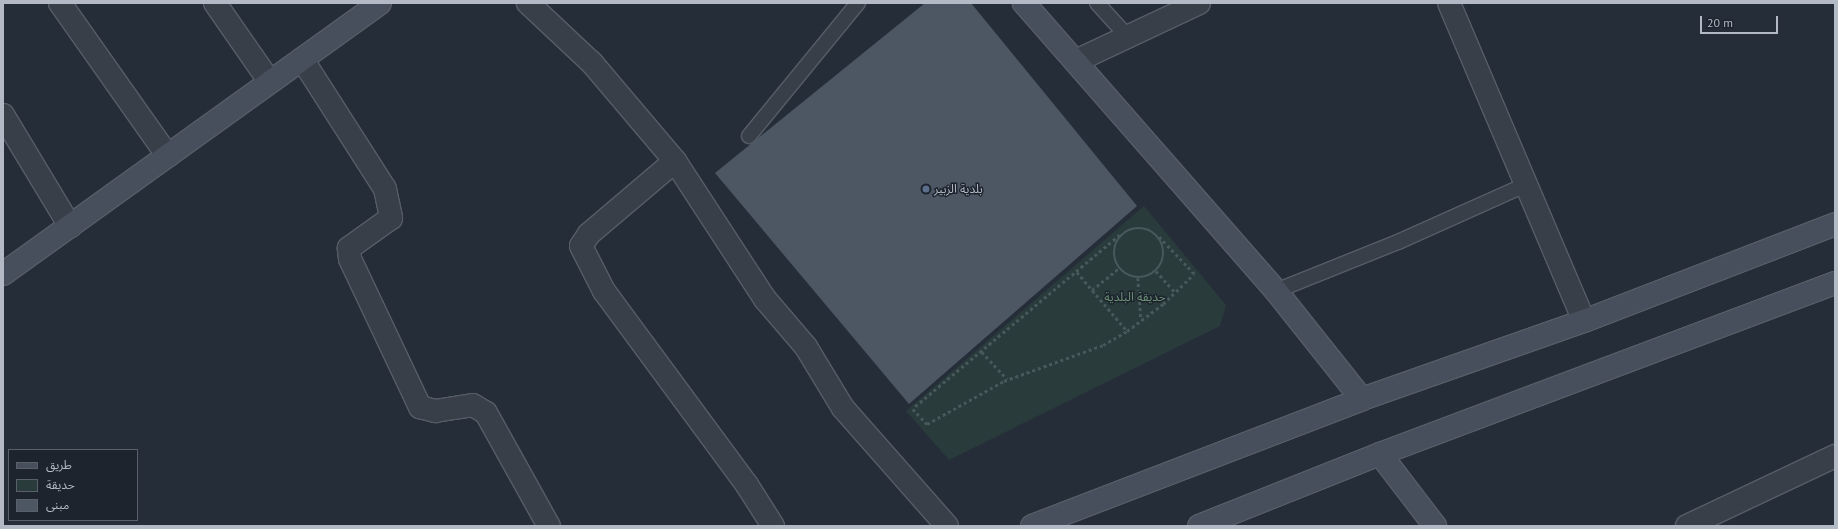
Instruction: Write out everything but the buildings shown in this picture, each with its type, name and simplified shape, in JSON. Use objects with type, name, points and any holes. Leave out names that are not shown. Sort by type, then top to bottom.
[{"type":"street","points":[[60,3],[168,156]]},
{"type":"street","points":[[215,3],[270,82]]},
{"type":"street","points":[[3,274],[380,3]]},
{"type":"street","points":[[528,3],[592,63],[675,160],[765,299],[806,347],[843,408],[948,526]]},
{"type":"street","points":[[1024,3],[1276,291],[1362,399]]},
{"type":"street","points":[[1076,61],[1199,3]]},
{"type":"street","points":[[1449,3],[1584,322]]},
{"type":"street","points":[[302,59],[385,189],[391,218],[349,248],[350,259],[420,407],[435,411],[473,405],[486,413],[549,526]]},
{"type":"street","points":[[3,116],[70,226]]},
{"type":"street","points":[[675,160],[589,234],[581,246],[604,291],[747,485],[773,526]]},
{"type":"street","points":[[1032,526],[1362,399],[1584,322],[1835,224]]},
{"type":"street","points":[[1199,526],[1380,454],[1835,283]]},
{"type":"street","points":[[1380,454],[1435,526]]},
{"type":"street","points":[[1687,526],[1835,456]]},
{"type":"lane","points":[[750,136],[858,3]]},
{"type":"lane","points":[[1097,3],[1128,37]]},
{"type":"lane","points":[[1276,291],[1398,242],[1525,185]]},
{"type":"path","points":[[1131,228],[1145,228],[1157,234],[1194,274],[1175,292],[1127,331],[1103,345],[1007,380],[927,424],[913,409],[1120,235],[1131,228]]},
{"type":"path","points":[[1120,235],[1113,253],[1119,268],[1129,276],[1138,278],[1156,271],[1163,260],[1163,246],[1157,234]]},
{"type":"path","points":[[1092,290],[1119,268]]},
{"type":"path","points":[[1156,271],[1175,292]]},
{"type":"path","points":[[1077,272],[1127,331]]},
{"type":"path","points":[[1138,278],[1141,319]]},
{"type":"path","points":[[982,352],[1007,380]]},
{"type":"green space","name":"حديقة البلدية","points":[[1144,206],[1226,305],[1220,326],[949,460],[906,411]]},
{"type":"place","name":"بلدية الزبير","points":[[926,189]]}]
